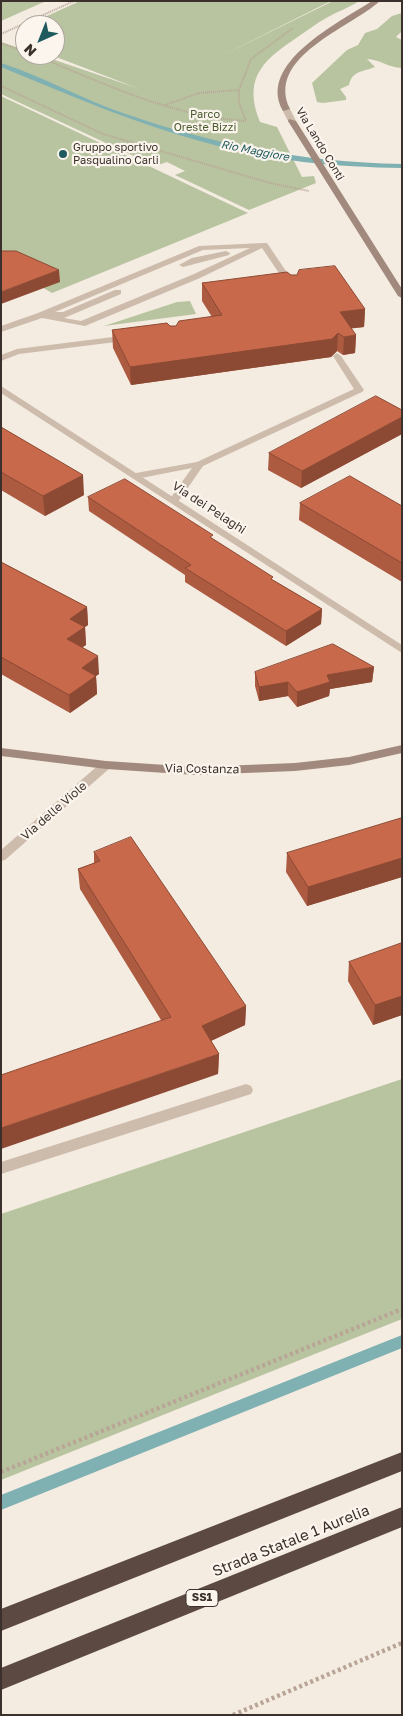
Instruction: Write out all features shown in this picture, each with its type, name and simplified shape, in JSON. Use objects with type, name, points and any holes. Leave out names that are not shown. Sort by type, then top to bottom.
[{"type":"highway","points":[[1,1620],[402,1461]]},
{"type":"highway","name":"Strada Statale 1 Aurelia","points":[[1,1679],[402,1517]]},
{"type":"street","name":"Via Lando Conti","points":[[377,1],[310,48],[288,67],[281,84],[281,99],[292,121],[402,296]]},
{"type":"street","points":[[264,245],[293,289]]},
{"type":"street","points":[[40,315],[82,324],[197,276],[264,245]]},
{"type":"street","points":[[1,329],[40,315],[202,248],[264,245]]},
{"type":"street","points":[[1,358],[17,352],[136,337]]},
{"type":"street","points":[[136,476],[200,464],[359,390],[337,356]]},
{"type":"street","name":"Via dei Pelaghi","points":[[1,389],[402,650]]},
{"type":"street","points":[[174,500],[200,464]]},
{"type":"street","name":"Via Costanza","points":[[1,752],[106,765],[196,771],[295,767],[349,761],[402,749]]},
{"type":"street","name":"Via delle Viole","points":[[1,857],[106,765]]},
{"type":"street","points":[[1,1168],[246,1090]]},
{"type":"path","points":[[1,34],[74,1]]},
{"type":"path","points":[[59,65],[141,98],[209,118],[246,121],[239,103],[239,90],[251,59],[300,24]]},
{"type":"path","points":[[1,43],[15,48]]},
{"type":"path","points":[[1,86],[103,134],[270,183],[310,192]]},
{"type":"path","points":[[165,105],[199,93],[239,90]]},
{"type":"path","points":[[1,1472],[402,1309]]},
{"type":"path","points":[[233,1715],[402,1643]]},
{"type":"green space","points":[[1,1],[46,1],[1,21]]},
{"type":"green space","name":"Parco Oreste Bizzi","points":[[80,1],[331,1],[221,56],[333,1],[359,1],[323,20],[280,49],[263,66],[254,85],[255,108],[260,122],[277,127],[302,177],[314,176],[316,183],[249,210],[175,175],[185,171],[167,162],[155,166],[1,94],[1,42],[15,47],[15,65],[65,64],[137,88],[65,60],[65,15],[49,15]]},
{"type":"green space","points":[[402,13],[402,31],[396,37],[402,40],[402,68],[367,59],[375,67],[359,72],[353,77],[349,85],[340,89],[346,100],[317,102],[312,83],[347,50],[358,45],[365,33],[377,29],[392,16]]},
{"type":"green space","name":"Gruppo sportivo Pasqualino Carli","points":[[1,96],[248,213],[52,293],[1,263]]},
{"type":"green space","points":[[190,301],[196,314],[104,326],[177,302]]},
{"type":"green space","points":[[402,1079],[402,1319],[1,1480],[1,1214]]},
{"type":"building","points":[[1,251],[16,251],[59,270],[1,292]]},
{"type":"building","points":[[335,266],[365,309],[340,312],[356,335],[344,337],[338,333],[332,339],[130,367],[112,330],[167,323],[170,326],[176,326],[179,321],[222,315],[202,283],[287,272],[291,275],[297,275],[299,270]]},
{"type":"building","points":[[376,396],[402,410],[402,417],[302,471],[269,453]]},
{"type":"building","points":[[1,427],[83,475],[43,496],[1,472]]},
{"type":"building","points":[[350,476],[402,506],[402,563],[300,503]]},
{"type":"building","points":[[125,479],[213,535],[210,537],[273,577],[271,579],[322,609],[286,631],[185,568],[191,565],[88,497]]},
{"type":"building","points":[[1,562],[87,607],[70,619],[85,627],[67,639],[98,656],[82,668],[96,676],[69,695],[1,657]]},
{"type":"building","points":[[333,644],[374,667],[327,675],[330,682],[297,692],[288,682],[259,687],[255,672]]},
{"type":"building","points":[[402,818],[402,858],[308,887],[287,853]]},
{"type":"building","points":[[131,837],[246,1006],[202,1026],[219,1054],[1,1128],[1,1075],[171,1017],[78,869],[100,861],[94,852]]},
{"type":"building","points":[[402,943],[402,996],[375,1005],[349,962]]},
{"type":"waterway","name":"Rio Maggiore","points":[[1,65],[117,113],[209,142],[282,157],[354,165],[402,166]]},
{"type":"waterway","points":[[1,1503],[402,1341]]},
{"type":"place","name":"Gruppo sportivo Pasqualino Carli","points":[[63,154]]}]
